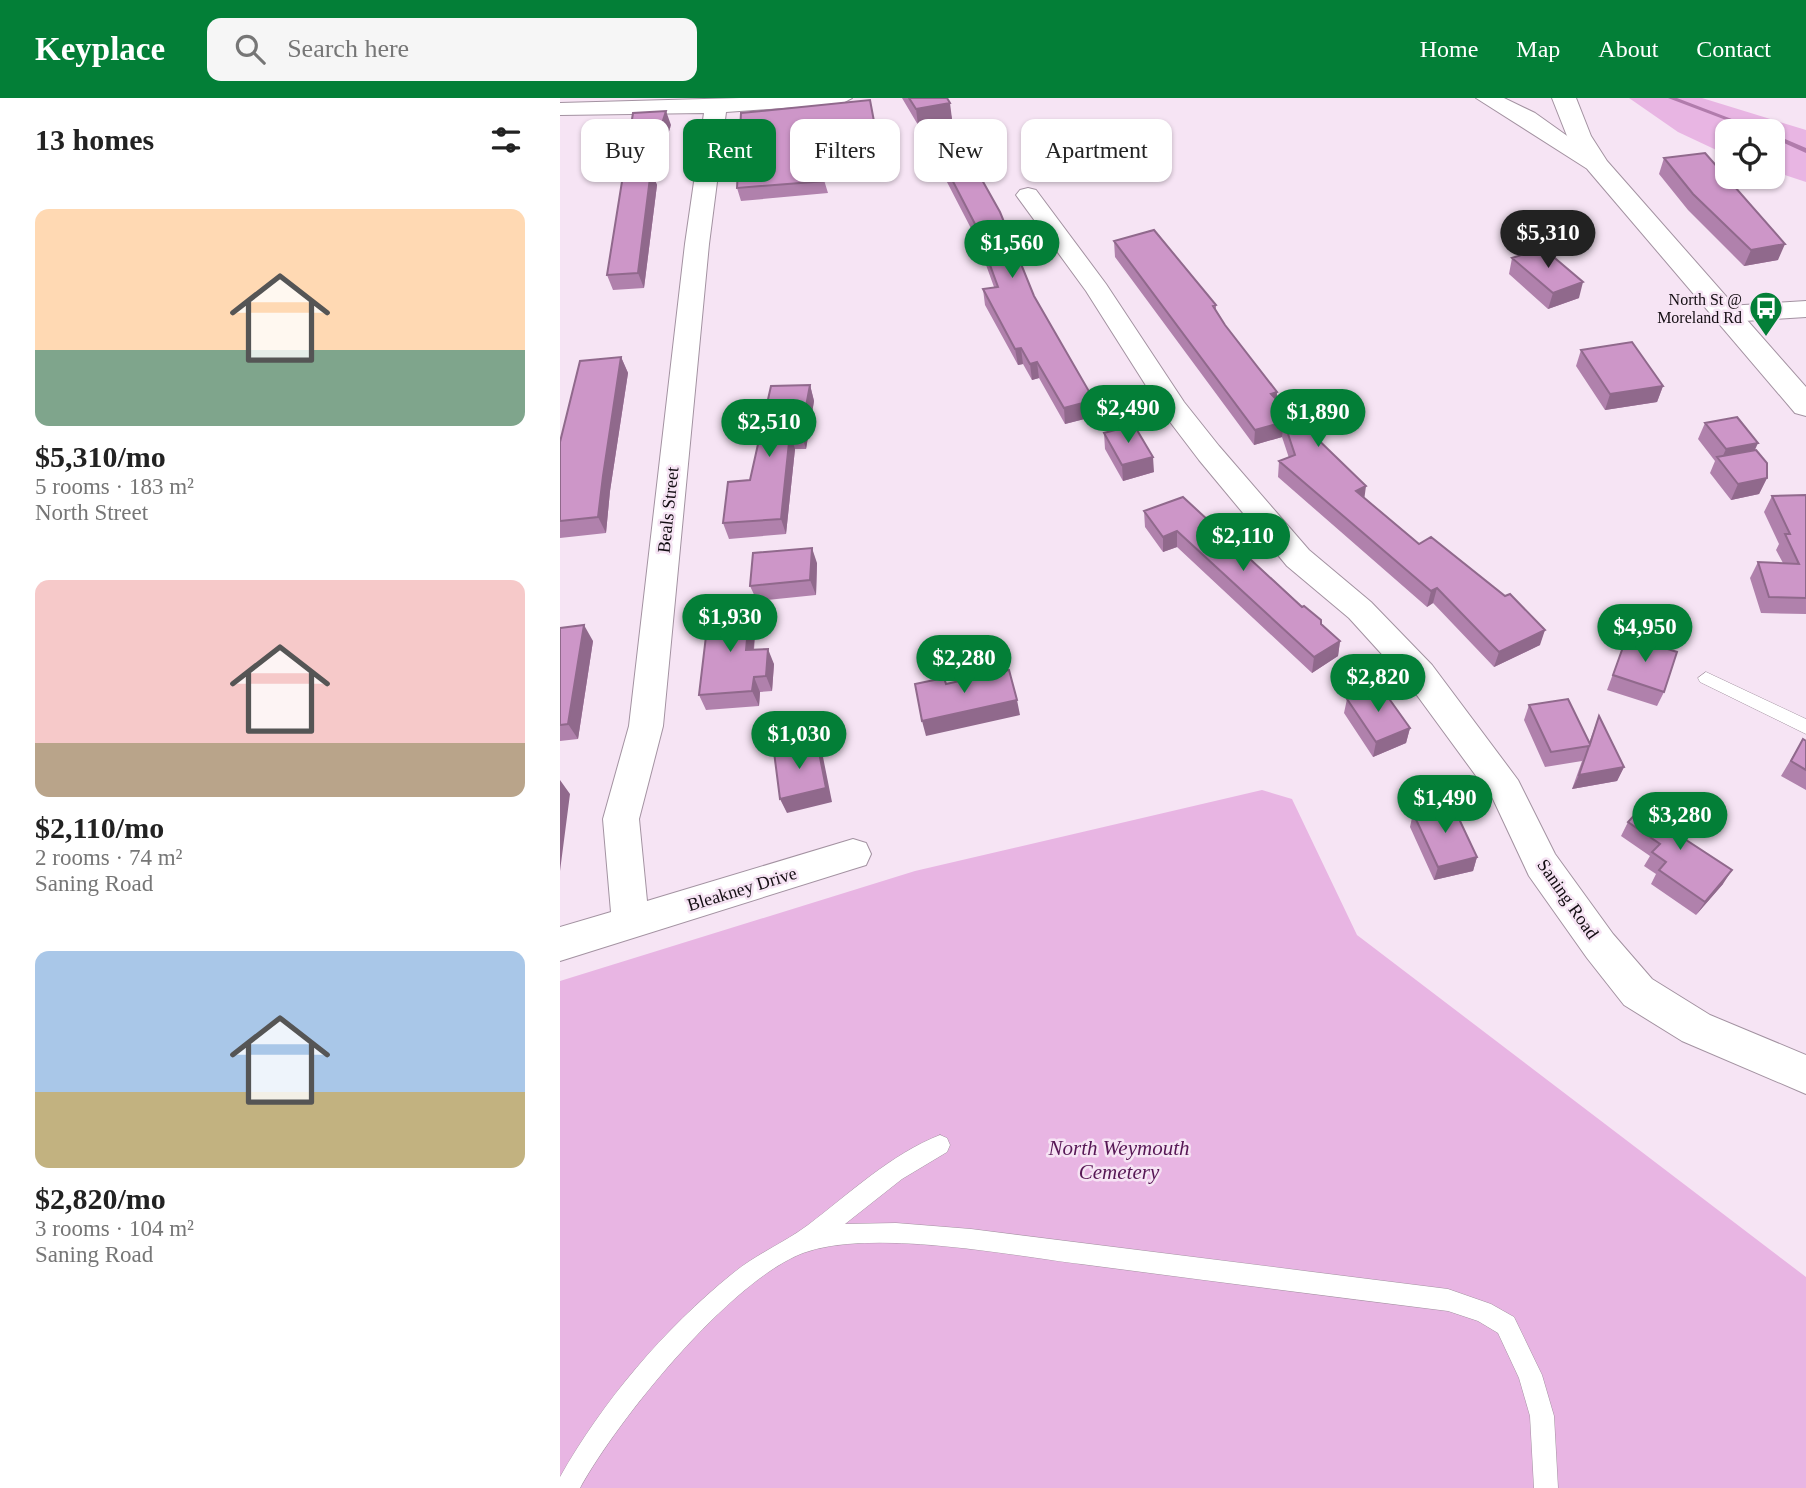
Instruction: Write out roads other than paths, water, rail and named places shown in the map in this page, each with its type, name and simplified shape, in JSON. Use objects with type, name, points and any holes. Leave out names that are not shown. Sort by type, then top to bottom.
[{"type":"street","points":[[560,110],[716,106],[841,98]]},
{"type":"street","points":[[1487,98],[1527,118],[1597,165]]},
{"type":"street","points":[[1564,98],[1579,135],[1597,165],[1806,405]]},
{"type":"street","name":"Beals Street","points":[[631,923],[621,819],[646,726],[697,244],[716,106]]},
{"type":"street","name":"Saning Road","points":[[1028,195],[1097,289],[1174,408],[1209,453],[1298,558],[1360,610],[1420,674],[1506,790],[1542,865],[1600,946],[1639,992],[1696,1028],[1806,1075]]},
{"type":"street","points":[[1728,314],[1806,309]]},
{"type":"street","name":"Bleakney Drive","points":[[631,923],[852,854]]},
{"type":"street","points":[[560,944],[631,923]]},
{"type":"lane","points":[[1706,678],[1806,727]]},
{"type":"lane","points":[[567,1488],[580,1461],[627,1399],[693,1326],[784,1250],[805,1241],[895,1172],[940,1145]]},
{"type":"lane","points":[[805,1241],[863,1234],[962,1239],[1460,1304],[1483,1312],[1506,1325],[1531,1374],[1542,1416],[1546,1488]]},
{"type":"waterway","points":[[1671,98],[1728,119]]},
{"type":"waterway","points":[[1785,141],[1806,151]]},
{"type":"place","name":"North St @ Moreland Rd","points":[[1766,338]]},
{"type":"park label","name":"North Weymouth Cemetery","points":[[1119,1160]]}]
